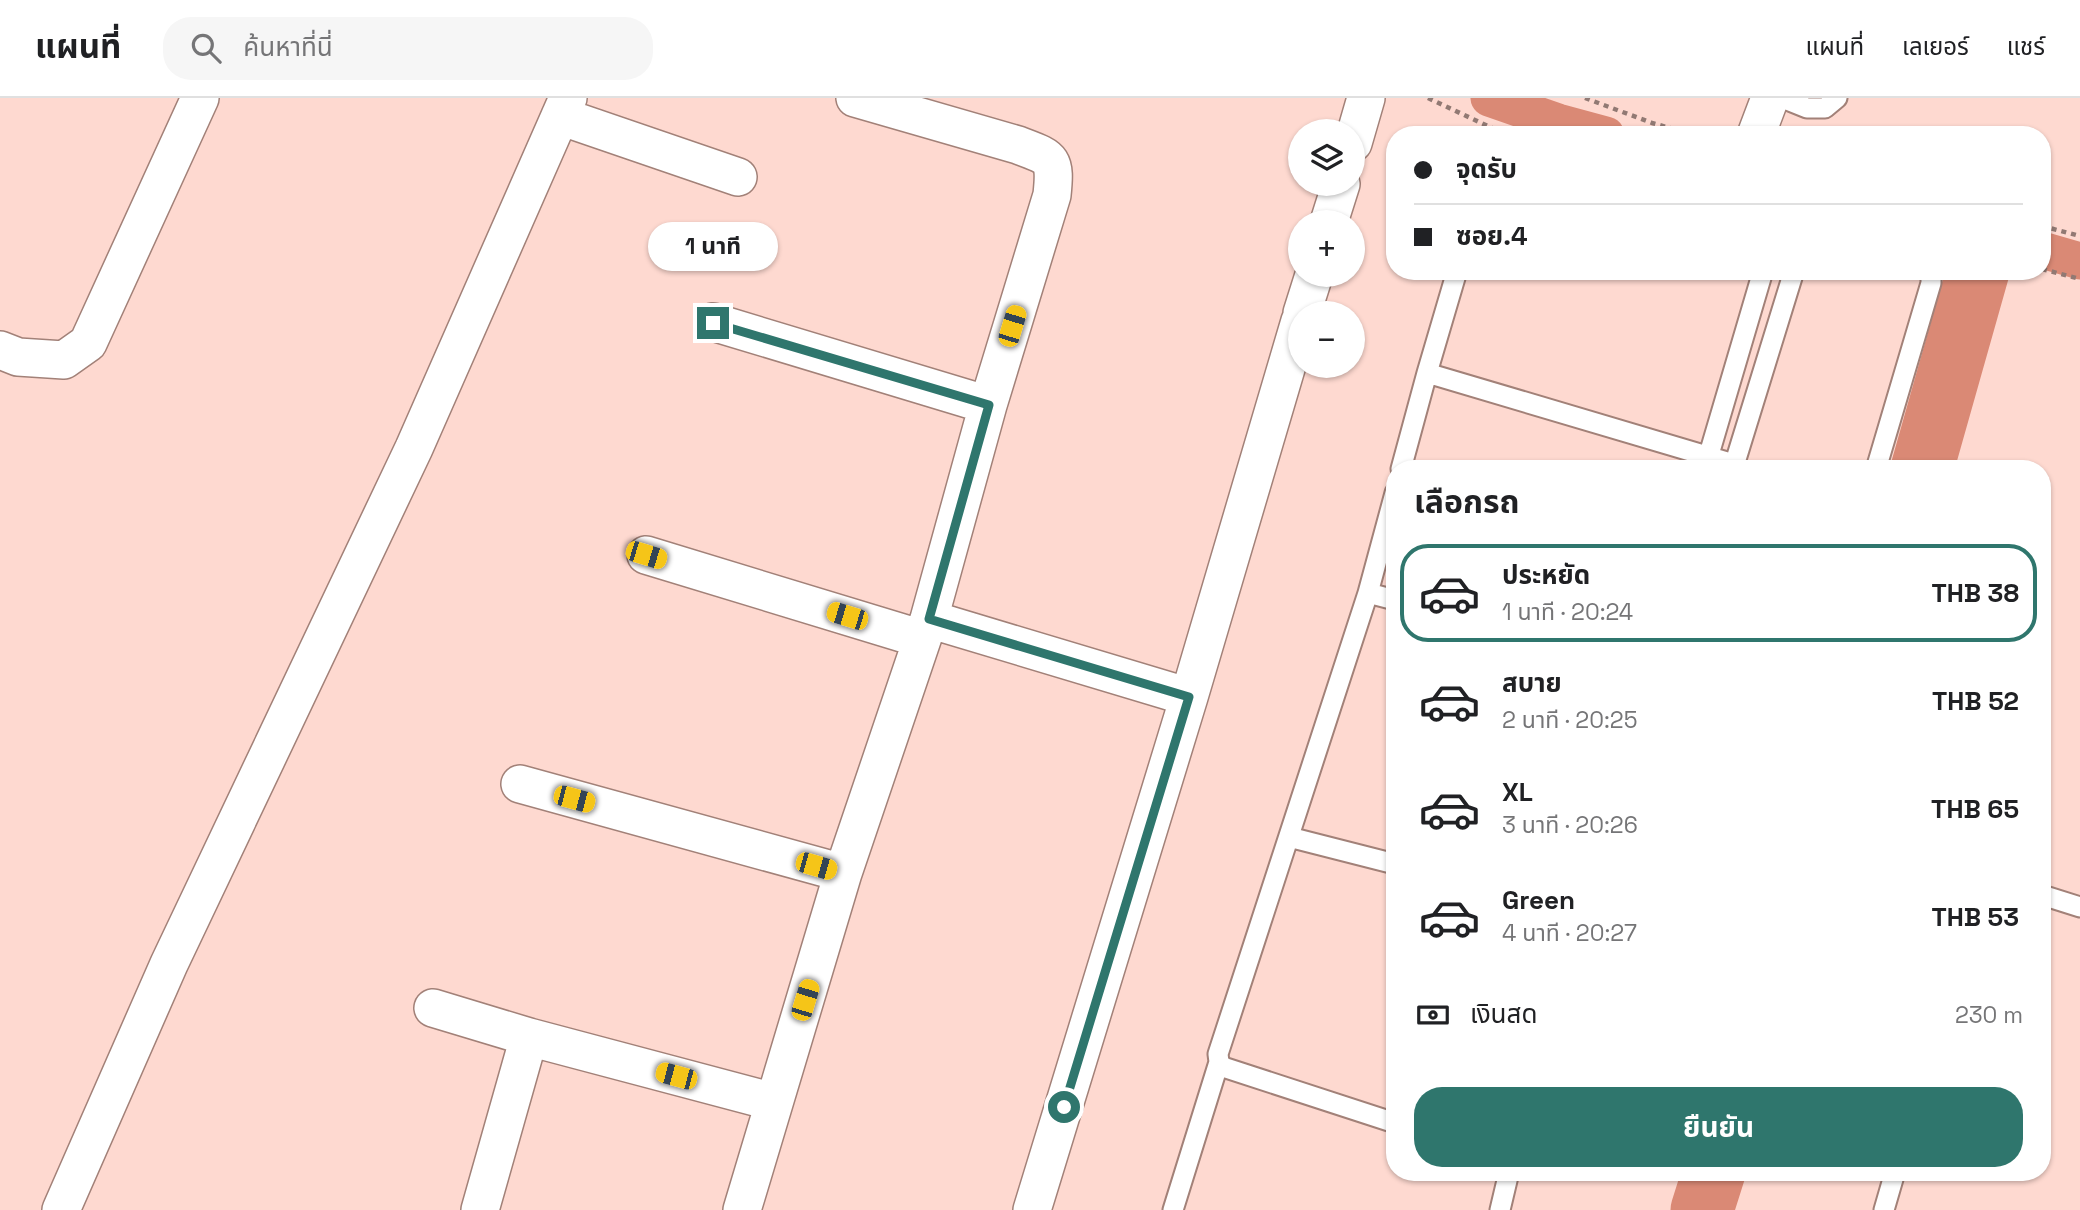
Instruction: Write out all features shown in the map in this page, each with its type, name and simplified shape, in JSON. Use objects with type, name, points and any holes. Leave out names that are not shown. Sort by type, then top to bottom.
[{"type":"street","points":[[0,350],[18,357],[64,360],[88,343],[200,98]]},
{"type":"street","points":[[742,1210],[843,873],[925,629],[1052,195],[1055,172],[1050,160],[1018,145],[855,98]]},
{"type":"street","points":[[1360,119],[1366,98]]},
{"type":"street","points":[[1759,126],[1770,98]]},
{"type":"street","points":[[61,1210],[169,964],[414,448],[564,107],[738,177]]},
{"type":"street","points":[[713,323],[989,405]]},
{"type":"street","points":[[1032,1210],[1189,697],[1288,362]]},
{"type":"street","points":[[646,555],[1189,697]]},
{"type":"street","points":[[520,784],[843,873]]},
{"type":"street","points":[[433,1009],[774,1102]]},
{"type":"street","points":[[480,1210],[529,1037]]},
{"type":"lane","points":[[1782,98],[1807,108],[1825,108],[1836,98]]},
{"type":"lane","points":[[1403,460],[1454,280]]},
{"type":"lane","points":[[1708,460],[1760,280]]},
{"type":"lane","points":[[1735,460],[1791,280]]},
{"type":"lane","points":[[1880,460],[1931,280]]},
{"type":"lane","points":[[1427,373],[1698,460]]},
{"type":"lane","points":[[1173,1210],[1219,1062],[1218,1054],[1368,593],[1386,526]]},
{"type":"lane","points":[[1368,593],[1386,598]]},
{"type":"lane","points":[[1289,837],[1386,862]]},
{"type":"lane","points":[[2051,898],[2080,907]]},
{"type":"lane","points":[[1219,1062],[1223,1067],[1386,1120]]},
{"type":"lane","points":[[1500,1210],[1507,1181]]},
{"type":"lane","points":[[1884,1210],[1892,1181]]},
{"type":"path","points":[[1428,98],[1488,126]]},
{"type":"path","points":[[1585,98],[1663,126]]},
{"type":"path","points":[[2051,228],[2080,236]]},
{"type":"path","points":[[2051,271],[2080,279]]},
{"type":"waterway","points":[[1489,98],[1573,126]]},
{"type":"waterway","points":[[2051,253],[2080,261]]},
{"type":"waterway","points":[[1925,460],[1975,280]]},
{"type":"waterway","points":[[1702,1210],[1711,1181]]},
{"type":"route","points":[[713,323],[989,405],[929,619],[1189,697],[1064,1107]]}]
